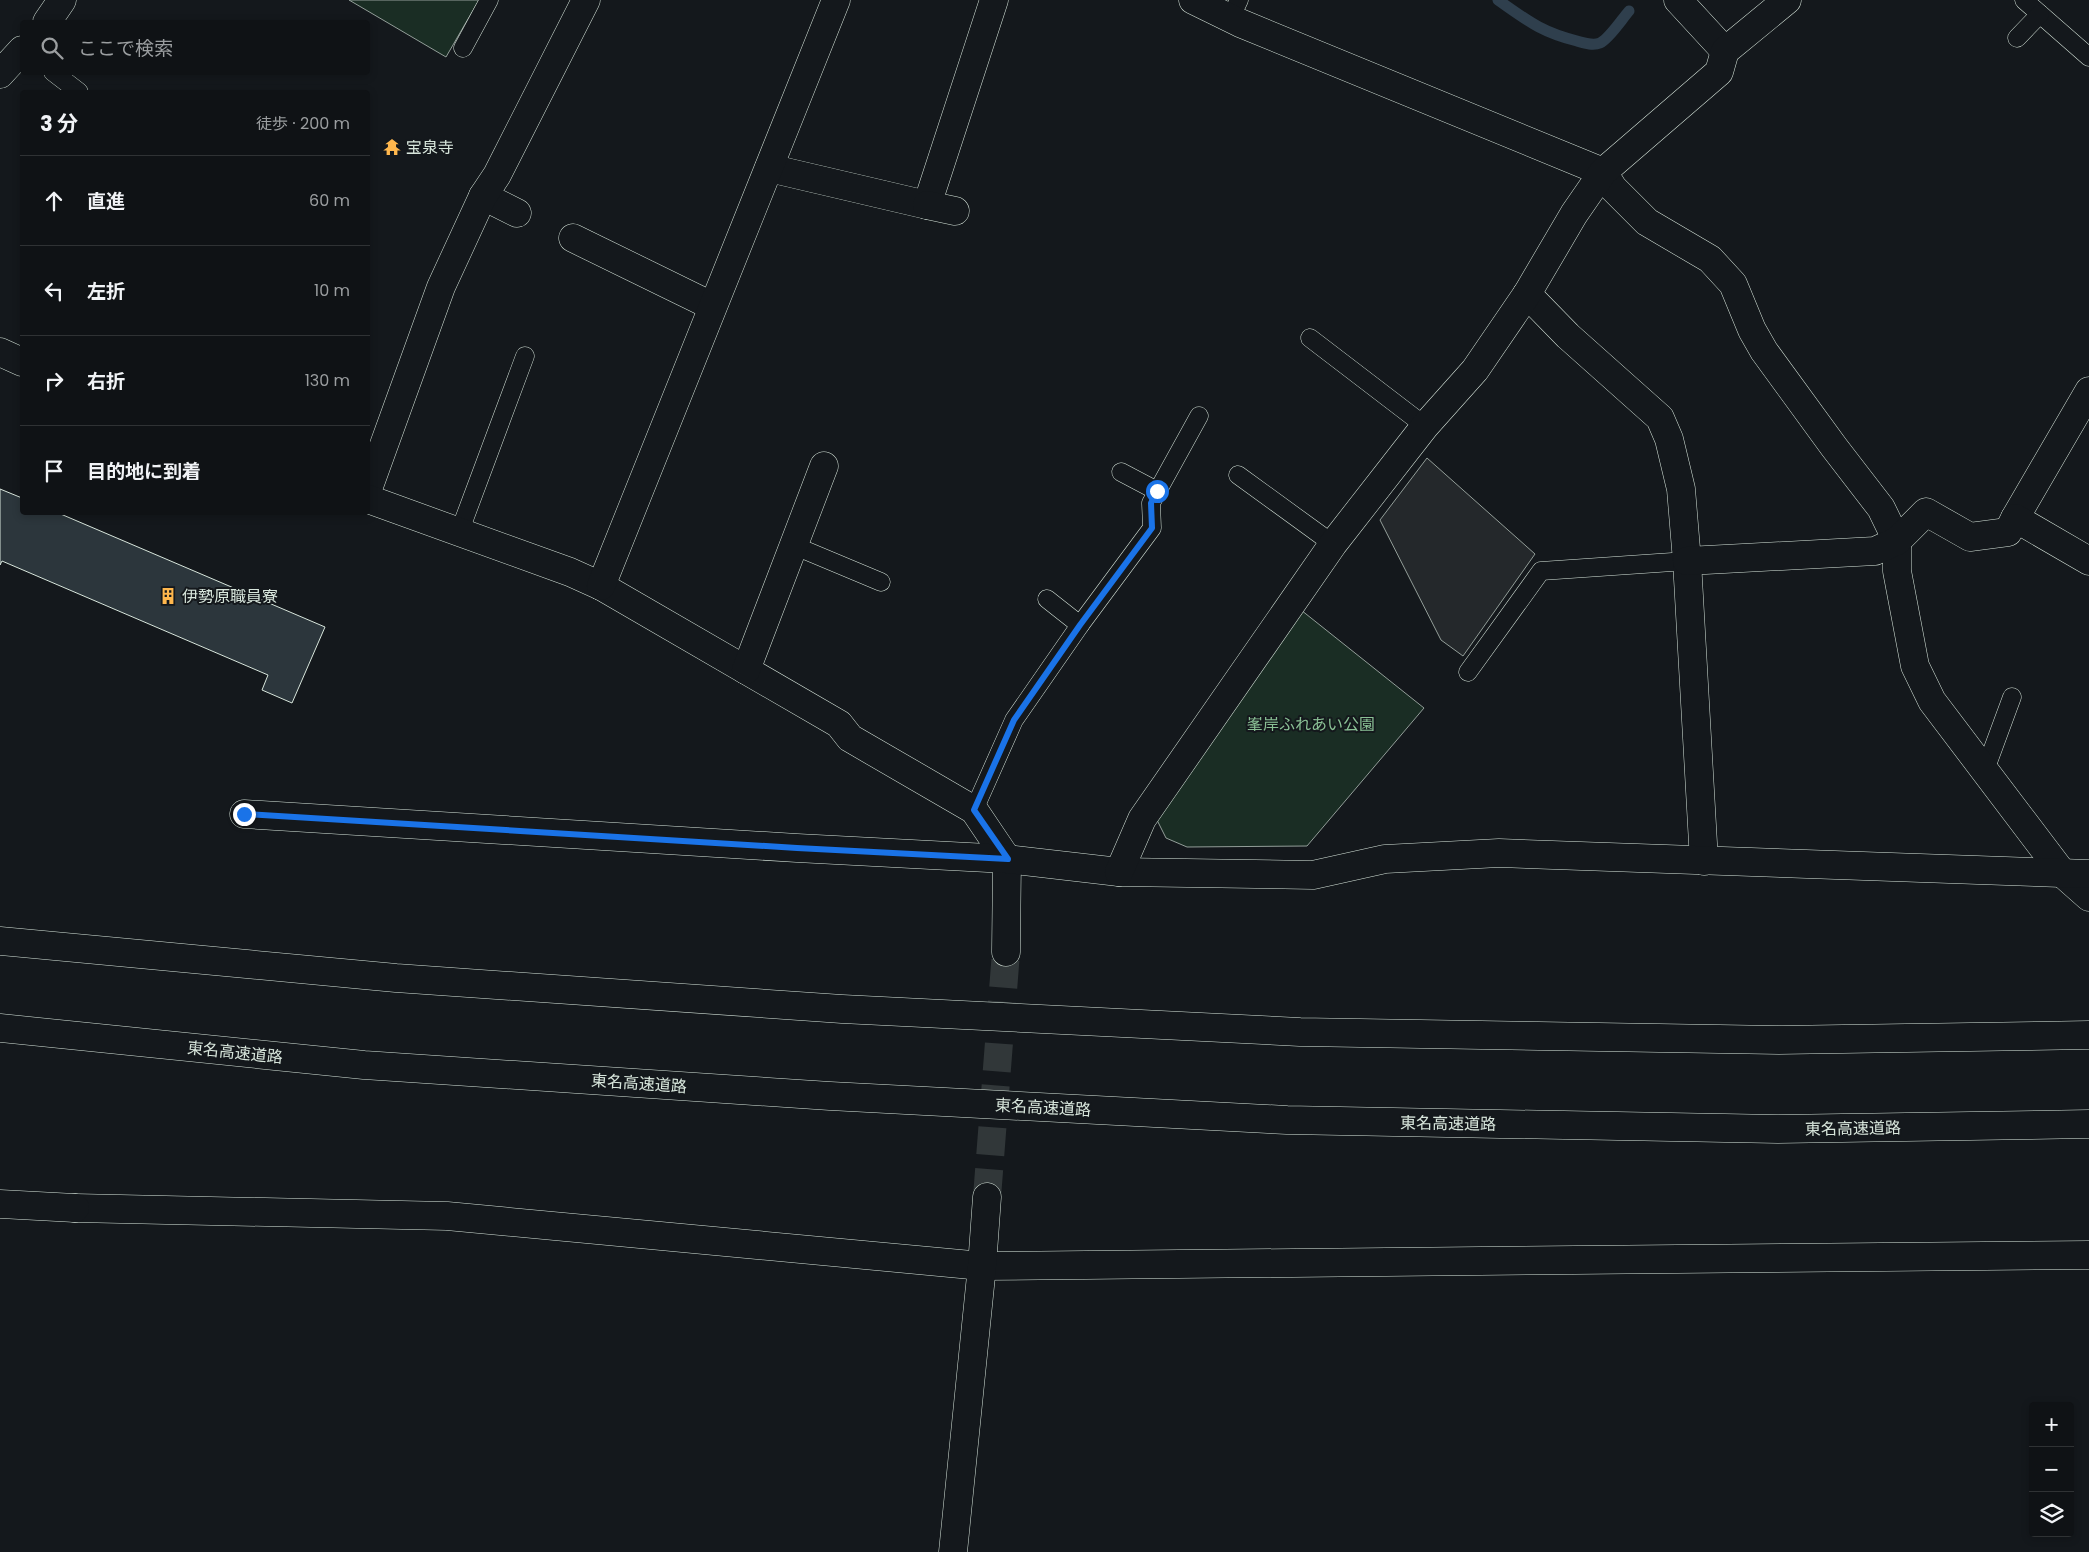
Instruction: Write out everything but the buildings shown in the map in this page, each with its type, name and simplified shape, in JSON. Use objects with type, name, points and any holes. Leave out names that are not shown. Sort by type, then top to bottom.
[{"type":"main road","points":[[48,20],[62,0]]},
{"type":"main road","points":[[370,483],[441,287],[483,196],[497,175],[586,0]]},
{"type":"main road","points":[[600,586],[836,0]]},
{"type":"main road","points":[[1193,0],[1235,9],[1603,172],[1613,188],[1647,222],[1710,259],[1733,284],[1752,330],[1764,351],[1834,447],[1882,508],[1897,541],[1897,571],[1915,666],[1932,701],[1984,772],[2076,874],[2089,896]]},
{"type":"main road","points":[[1678,0],[1725,51]]},
{"type":"main road","points":[[1119,872],[1142,819],[1333,544],[1426,426],[1475,370],[1527,294],[1574,214],[1603,172],[1718,72],[1725,51],[1787,0]]},
{"type":"main road","points":[[927,205],[986,2]]},
{"type":"main road","points":[[0,74],[20,52]]},
{"type":"main road","points":[[769,168],[955,211]]},
{"type":"main road","points":[[483,196],[516,213]]},
{"type":"main road","points":[[573,238],[712,306]]},
{"type":"main road","points":[[1527,294],[1568,336],[1660,418],[1669,439],[1681,489],[1712,799],[1704,861]]},
{"type":"main road","points":[[0,352],[20,361]]},
{"type":"main road","points":[[1687,561],[1875,551],[1897,541],[1926,512],[1970,537],[2008,532],[2089,391]]},
{"type":"main road","points":[[746,670],[824,466]]},
{"type":"main road","points":[[370,500],[570,572],[600,586],[839,724],[850,738],[974,810],[1008,859],[1006,952]]},
{"type":"main road","points":[[2015,518],[2089,561]]},
{"type":"main road","points":[[244,814],[1008,859],[1119,872],[1313,875],[1385,859],[1499,853],[2076,874]]},
{"type":"main road","points":[[0,941],[406,979],[842,1009],[1300,1032],[1779,1040],[2089,1036]]},
{"type":"main road","name":"東名高速道路","points":[[0,1028],[364,1065],[830,1096],[1287,1120],[1778,1129],[2089,1124]]},
{"type":"main road","points":[[953,1552],[988,1197]]},
{"type":"main road","points":[[0,1204],[75,1208],[447,1216],[982,1266],[2089,1255]]},
{"type":"lane","points":[[463,48],[489,0]]},
{"type":"lane","points":[[2024,0],[2089,57]]},
{"type":"lane","points":[[2017,38],[2040,14]]},
{"type":"lane","points":[[57,75],[76,90]]},
{"type":"lane","points":[[1310,338],[1426,426]]},
{"type":"lane","points":[[459,533],[525,356]]},
{"type":"lane","points":[[974,810],[1014,720],[1080,625],[1152,528],[1151,503],[1199,416]]},
{"type":"lane","points":[[1121,472],[1157,491]]},
{"type":"lane","points":[[1238,475],[1333,544]]},
{"type":"lane","points":[[795,546],[881,582]]},
{"type":"lane","points":[[1468,672],[1541,571],[1687,561]]},
{"type":"lane","points":[[1047,599],[1080,625]]},
{"type":"lane","points":[[1984,772],[2012,697]]},
{"type":"green space","points":[[349,0],[479,0],[446,57]]},
{"type":"green space","name":"峯岸ふれあい公園","points":[[1301,610],[1424,708],[1307,846],[1187,847],[1166,838],[1156,818]]},
{"type":"shaded area","points":[[1427,458],[1535,554],[1463,656],[1441,640],[1380,520]]},
{"type":"waterway","points":[[1498,0],[1544,30],[1564,38],[1591,44],[1604,41],[1629,11]]},
{"type":"tunnel","points":[[987,1197],[1006,952]]},
{"type":"place","name":"宝泉寺","points":[[392,147]]},
{"type":"place","name":"伊勢原職員寮","points":[[168,596]]},
{"type":"route","points":[[244,814],[1008,859],[974,810],[1014,720],[1080,625],[1152,528],[1151,503],[1157,491]]}]
